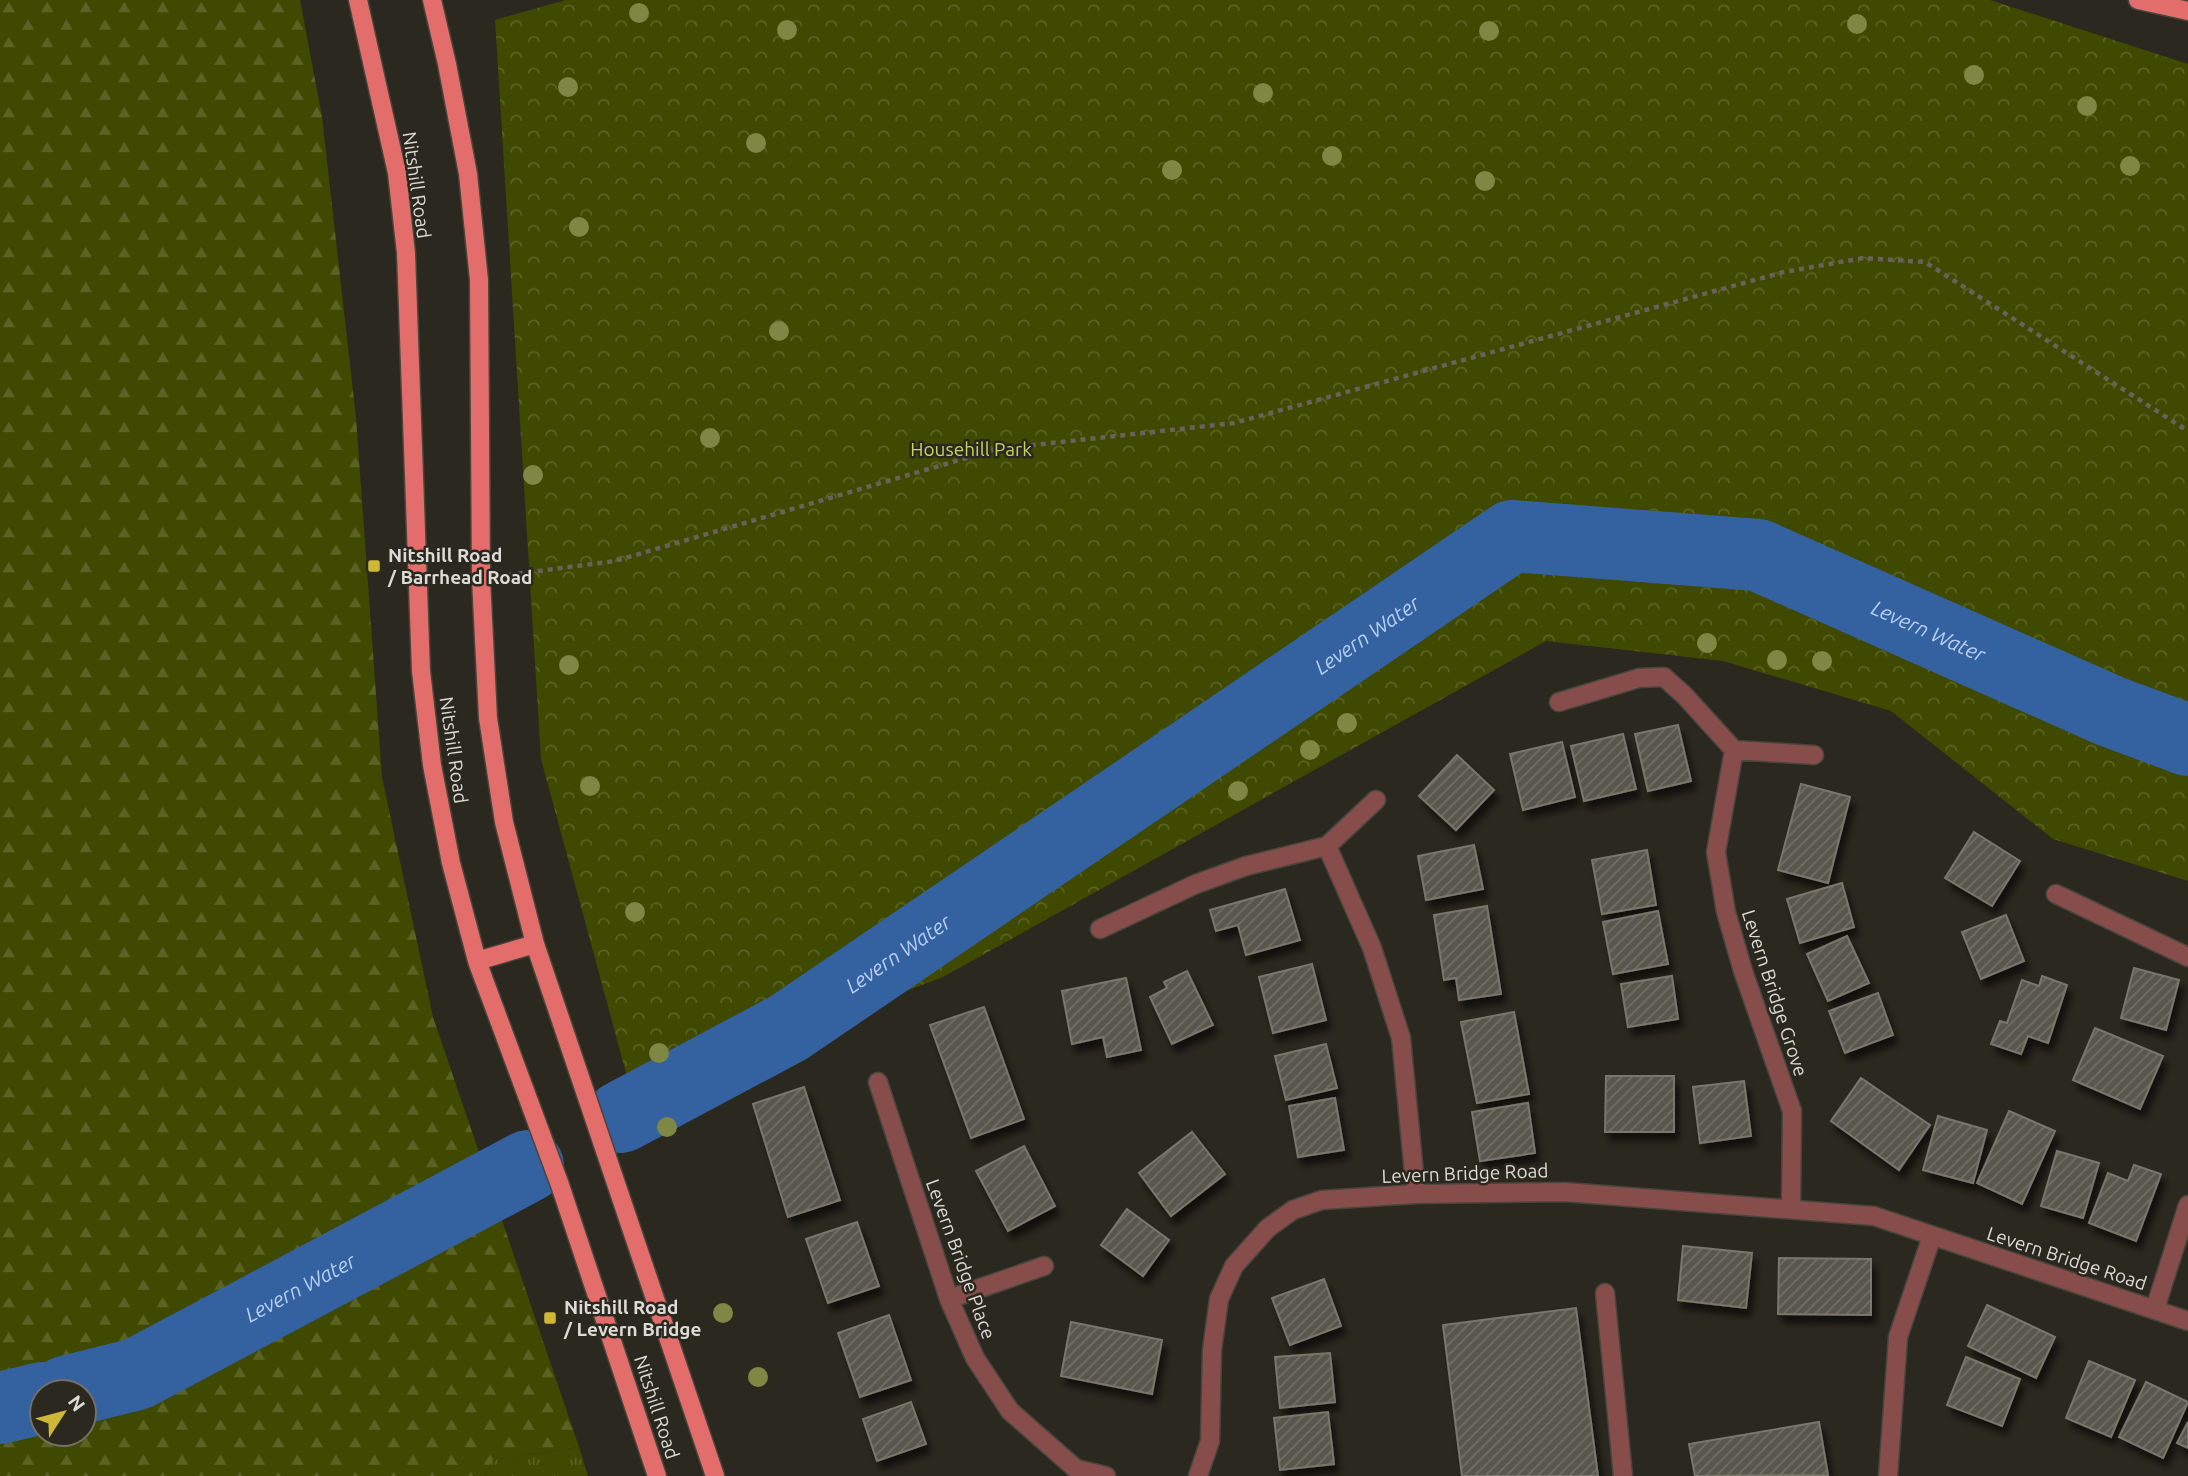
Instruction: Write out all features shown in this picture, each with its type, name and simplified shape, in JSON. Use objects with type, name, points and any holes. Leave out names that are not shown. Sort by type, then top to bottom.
[{"type":"main road","name":"Nitshill Road","points":[[358,0],[397,173],[406,253],[421,671],[432,765],[451,863],[477,961],[560,1185],[657,1476]]},
{"type":"main road","name":"Nitshill Road","points":[[432,0],[468,174],[479,280],[481,579],[490,731],[504,822],[536,944],[715,1476]]},
{"type":"main road","points":[[2138,0],[2188,11]]},
{"type":"main road","points":[[477,961],[536,944]]},
{"type":"street","points":[[1559,702],[1639,678],[1664,677],[1734,750],[1814,755]]},
{"type":"street","name":"Levern Bridge Grove","points":[[1734,750],[1716,852],[1726,912],[1743,971],[1792,1111],[1791,1208]]},
{"type":"street","points":[[1100,929],[1196,884],[1246,866],[1327,846],[1376,800]]},
{"type":"street","points":[[1327,846],[1372,948],[1401,1038],[1416,1194]]},
{"type":"street","points":[[2056,894],[2188,957]]},
{"type":"street","name":"Levern Bridge Place","points":[[878,1082],[949,1298],[975,1358],[1010,1411],[1076,1469],[1105,1476]]},
{"type":"street","name":"Levern Bridge Road","points":[[1198,1476],[1210,1441],[1212,1350],[1219,1299],[1234,1266],[1268,1228],[1293,1210],[1322,1200],[1416,1194],[1565,1192],[1874,1216],[2188,1321]]},
{"type":"street","points":[[2155,1308],[2188,1205]]},
{"type":"street","points":[[1888,1476],[1898,1337],[1932,1236]]},
{"type":"street","points":[[949,1298],[1044,1266]]},
{"type":"street","points":[[1605,1293],[1623,1476]]},
{"type":"path","points":[[481,579],[615,561],[997,449],[1234,423],[1784,271],[1863,258],[1925,262],[2188,432]]},
{"type":"green space","points":[[0,0],[300,0],[322,117],[356,418],[382,777],[433,1017],[579,1447],[492,1460],[485,1476],[0,1476]]},
{"type":"green space","name":"Househill Park","points":[[566,0],[1990,0],[2188,64],[2188,881],[2053,839],[1891,711],[1723,661],[1546,641],[943,977],[632,1095],[541,759],[495,20]]},
{"type":"green space","points":[[579,1447],[588,1476],[485,1476],[491,1460]]},
{"type":"building","points":[[1678,725],[1691,781],[1648,791],[1635,734]]},
{"type":"building","points":[[1623,734],[1636,789],[1584,801],[1571,746]]},
{"type":"building","points":[[1562,742],[1575,797],[1523,810],[1510,754]]},
{"type":"building","points":[[1457,755],[1494,790],[1456,830],[1419,796]]},
{"type":"building","points":[[1801,784],[1850,797],[1828,883],[1778,870]]},
{"type":"building","points":[[1974,832],[2020,861],[1992,906],[1945,878]]},
{"type":"building","points":[[1474,845],[1483,889],[1426,900],[1418,856]]},
{"type":"building","points":[[1647,850],[1656,905],[1602,914],[1592,860]]},
{"type":"building","points":[[1842,883],[1854,927],[1800,943],[1787,899]]},
{"type":"building","points":[[1285,889],[1300,940],[1246,955],[1238,925],[1216,931],[1210,910]]},
{"type":"building","points":[[1487,906],[1501,994],[1459,1000],[1456,978],[1444,980],[1434,915]]},
{"type":"building","points":[[1658,911],[1668,964],[1613,974],[1603,922]]},
{"type":"building","points":[[2006,915],[2024,961],[1981,979],[1962,932]]},
{"type":"building","points":[[1847,936],[1869,983],[1828,1001],[1807,954]]},
{"type":"building","points":[[1312,964],[1326,1020],[1273,1033],[1259,977]]},
{"type":"building","points":[[2134,968],[2179,980],[2166,1030],[2121,1018]]},
{"type":"building","points":[[1187,971],[1213,1025],[1172,1044],[1150,997],[1167,988],[1164,982]]},
{"type":"building","points":[[1672,976],[1678,1019],[1628,1027],[1621,984]]},
{"type":"building","points":[[2042,976],[2067,985],[2048,1043],[2028,1036],[2021,1054],[1991,1044],[2000,1021],[2007,1023],[2022,980],[2039,986]]},
{"type":"building","points":[[1126,978],[1141,1050],[1107,1057],[1103,1037],[1072,1044],[1062,991]]},
{"type":"building","points":[[1878,993],[1893,1035],[1845,1053],[1829,1011]]},
{"type":"building","points":[[984,1007],[1024,1119],[971,1138],[930,1025]]},
{"type":"building","points":[[1514,1012],[1529,1094],[1477,1103],[1461,1022]]},
{"type":"building","points":[[2095,1028],[2163,1056],[2140,1109],[2073,1080]]},
{"type":"building","points":[[1326,1044],[1337,1088],[1286,1100],[1275,1056]]},
{"type":"building","points":[[1606,1076],[1674,1076],[1674,1132],[1605,1132]]},
{"type":"building","points":[[1861,1078],[1930,1125],[1899,1170],[1831,1121]]},
{"type":"building","points":[[1744,1081],[1751,1136],[1700,1143],[1693,1087]]},
{"type":"building","points":[[804,1087],[840,1200],[788,1217],[753,1104]]},
{"type":"building","points":[[1335,1098],[1344,1150],[1298,1157],[1289,1106]]},
{"type":"building","points":[[1528,1103],[1535,1153],[1480,1161],[1472,1112]]},
{"type":"building","points":[[2009,1111],[2055,1131],[2022,1204],[1977,1183]]},
{"type":"building","points":[[1938,1116],[1987,1130],[1973,1183],[1923,1170]]},
{"type":"building","points":[[1192,1132],[1225,1174],[1171,1216],[1139,1173]]},
{"type":"building","points":[[1024,1146],[1055,1206],[1008,1231],[976,1171]]},
{"type":"building","points":[[2057,1151],[2099,1163],[2083,1218],[2041,1206]]},
{"type":"building","points":[[2134,1165],[2161,1174],[2136,1241],[2089,1223],[2108,1173],[2128,1181]]},
{"type":"building","points":[[1127,1209],[1169,1240],[1143,1276],[1101,1245]]},
{"type":"building","points":[[857,1222],[879,1286],[828,1303],[806,1239]]},
{"type":"building","points":[[1683,1246],[1752,1253],[1746,1308],[1678,1300]]},
{"type":"building","points":[[1779,1258],[1871,1259],[1871,1315],[1778,1314]]},
{"type":"building","points":[[1324,1279],[1341,1326],[1290,1345],[1272,1298]]},
{"type":"building","points":[[1987,1305],[2055,1337],[2036,1378],[1968,1346]]},
{"type":"building","points":[[1576,1308],[1598,1476],[1462,1476],[1443,1325]]},
{"type":"building","points":[[889,1315],[911,1380],[860,1397],[838,1333]]},
{"type":"building","points":[[1071,1322],[1162,1340],[1152,1394],[1061,1376]]},
{"type":"building","points":[[1330,1353],[1335,1402],[1280,1408],[1275,1357]]},
{"type":"building","points":[[1966,1357],[2020,1379],[2002,1426],[1947,1405]]},
{"type":"building","points":[[2089,1361],[2135,1380],[2111,1437],[2066,1418]]},
{"type":"building","points":[[2146,1382],[2188,1402],[2163,1458],[2119,1437]]},
{"type":"building","points":[[911,1402],[926,1444],[877,1461],[863,1419]]},
{"type":"building","points":[[1328,1412],[1334,1464],[1280,1470],[1274,1418]]},
{"type":"building","points":[[1819,1422],[1828,1475],[1695,1476],[1689,1444]]},
{"type":"building","points":[[2188,1422],[2188,1448],[2177,1443]]},
{"type":"waterway","name":"Levern Water","points":[[621,1117],[788,1028],[1512,536],[1758,555],[2110,711],[2188,740]]},
{"type":"waterway","name":"Levern Water","points":[[98,1384],[137,1374],[528,1166]]},
{"type":"waterway","name":"Levern Water","points":[[0,1408],[28,1401]]},
{"type":"place","name":"Nitshill Road / Barrhead Road","points":[[374,566]]},
{"type":"place","name":"Nitshill Road / Levern Bridge","points":[[550,1318]]}]
